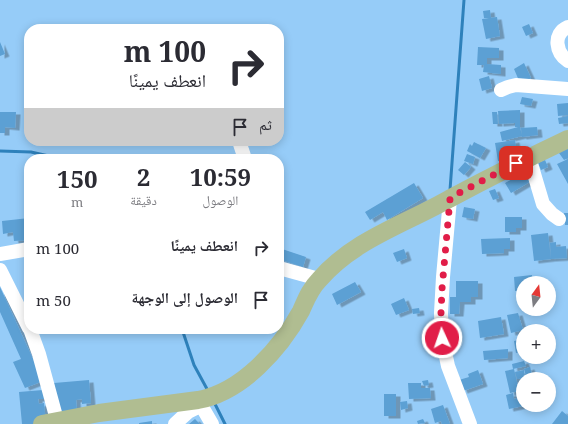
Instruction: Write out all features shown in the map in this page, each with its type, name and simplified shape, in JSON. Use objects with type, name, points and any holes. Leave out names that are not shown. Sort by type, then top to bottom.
[{"type":"main road","points":[[49,422],[99,413],[200,402],[228,389],[261,364],[273,352],[300,312],[309,293],[319,279],[359,246],[450,199],[479,182],[568,139]]},
{"type":"street","points":[[568,27],[563,29],[560,33],[557,44],[558,51],[568,61]]},
{"type":"street","points":[[502,90],[516,85],[568,89]]},
{"type":"street","points":[[529,157],[543,204],[559,219]]},
{"type":"street","points":[[450,199],[443,277],[441,313],[442,338],[451,376],[470,424]]},
{"type":"street","points":[[0,254],[24,250]]},
{"type":"street","points":[[284,269],[319,279]]},
{"type":"street","points":[[0,270],[24,318]]},
{"type":"street","points":[[32,334],[40,354],[49,422]]},
{"type":"street","points":[[175,424],[200,402],[212,424]]},
{"type":"building","points":[[490,10],[491,18],[484,18],[483,11]]},
{"type":"building","points":[[497,17],[500,36],[486,39],[482,19]]},
{"type":"building","points":[[529,24],[533,33],[526,36],[522,27]]},
{"type":"building","points":[[0,42],[5,54],[0,56]]},
{"type":"building","points":[[478,47],[499,48],[499,58],[487,58],[487,64],[501,65],[501,74],[483,72],[484,65],[477,65]]},
{"type":"building","points":[[524,63],[531,78],[520,83],[514,69]]},
{"type":"building","points":[[489,76],[492,88],[482,91],[479,79]]},
{"type":"building","points":[[522,97],[533,99],[531,106],[520,104]]},
{"type":"building","points":[[568,103],[568,115],[558,116],[557,104]]},
{"type":"building","points":[[520,110],[520,127],[522,136],[502,141],[500,132],[518,127],[515,127],[515,123],[499,124],[498,111]]},
{"type":"building","points":[[0,112],[16,112],[15,128],[5,127],[5,133],[0,133]]},
{"type":"building","points":[[492,112],[497,112],[498,124],[493,124]]},
{"type":"building","points":[[568,116],[568,123],[559,124],[558,118]]},
{"type":"building","points":[[537,127],[538,135],[522,137],[521,128]]},
{"type":"building","points":[[515,140],[518,158],[498,161],[495,143]]},
{"type":"building","points":[[474,142],[486,148],[480,158],[467,151],[470,144],[472,146]]},
{"type":"building","points":[[568,147],[568,158],[564,160],[559,153]]},
{"type":"building","points":[[467,154],[475,157],[473,164],[464,161]]},
{"type":"building","points":[[568,159],[568,184],[557,164]]},
{"type":"building","points":[[545,160],[548,167],[541,170],[538,163]]},
{"type":"building","points":[[465,162],[471,167],[464,175],[458,170]]},
{"type":"building","points":[[527,171],[533,180],[511,193],[505,183]]},
{"type":"building","points":[[414,183],[423,198],[387,220],[383,212],[370,220],[365,212]]},
{"type":"building","points":[[495,189],[499,198],[493,200],[489,191]]},
{"type":"building","points":[[464,207],[475,209],[473,219],[462,217]]},
{"type":"building","points":[[564,213],[568,213],[568,225],[565,225]]},
{"type":"building","points":[[505,217],[522,217],[522,228],[516,228],[516,232],[505,232]]},
{"type":"building","points":[[24,219],[24,240],[14,241],[13,232],[3,234],[2,221]]},
{"type":"building","points":[[548,233],[551,259],[534,261],[531,235]]},
{"type":"building","points":[[510,238],[510,249],[504,249],[504,253],[482,254],[481,239]]},
{"type":"building","points":[[556,242],[556,247],[566,246],[567,258],[551,259],[550,243]]},
{"type":"building","points":[[404,249],[407,258],[397,262],[393,253]]},
{"type":"building","points":[[284,250],[306,257],[303,267],[284,261]]},
{"type":"building","points":[[514,277],[516,277],[515,291]]},
{"type":"building","points":[[456,281],[478,281],[478,297],[471,297],[471,302],[460,302],[459,314],[450,314],[450,297],[456,297]]},
{"type":"building","points":[[355,282],[361,292],[337,305],[332,294]]},
{"type":"building","points":[[0,287],[43,381],[25,388],[13,362],[21,359],[0,312]]},
{"type":"building","points":[[404,298],[409,310],[396,315],[391,304]]},
{"type":"building","points":[[419,308],[420,313],[413,314],[412,309]]},
{"type":"building","points":[[516,313],[516,316],[519,316],[521,324],[516,324],[516,332],[511,333],[507,315]]},
{"type":"building","points":[[501,317],[504,334],[480,338],[478,321]]},
{"type":"building","points":[[516,340],[516,353],[514,341]]},
{"type":"building","points":[[508,349],[508,358],[484,360],[483,351]]},
{"type":"building","points":[[512,364],[525,364],[526,366],[513,369]]},
{"type":"building","points":[[530,367],[531,372],[525,372],[524,369]]},
{"type":"building","points":[[514,369],[516,378],[516,392],[510,393],[505,371]]},
{"type":"building","points":[[478,370],[483,384],[463,391],[459,380],[469,377],[468,374]]},
{"type":"building","points":[[524,370],[524,372],[516,372],[516,376],[515,372]]},
{"type":"building","points":[[89,380],[91,403],[82,404],[82,399],[76,400],[77,411],[57,412],[54,383]]},
{"type":"building","points":[[428,380],[429,385],[424,386],[422,381]]},
{"type":"building","points":[[408,383],[421,383],[421,388],[430,388],[431,398],[409,399]]},
{"type":"building","points":[[43,390],[44,399],[38,399],[39,404],[44,403],[46,424],[22,424],[19,392]]},
{"type":"building","points":[[513,393],[514,399],[516,399],[516,408],[509,409],[506,395]]},
{"type":"building","points":[[384,394],[396,394],[396,416],[384,416]]},
{"type":"building","points":[[407,401],[408,408],[401,410],[400,402]]},
{"type":"building","points":[[443,405],[450,424],[442,424],[441,421],[435,423],[431,409]]},
{"type":"building","points":[[562,411],[568,416],[568,424],[552,424]]},
{"type":"building","points":[[195,419],[200,424],[189,424]]},
{"type":"building","points":[[423,419],[425,423],[418,424],[417,421]]},
{"type":"building","points":[[152,421],[152,424],[139,424],[139,423]]},
{"type":"waterway","points":[[450,190],[464,0]]},
{"type":"waterway","points":[[0,151],[31,152],[40,154]]},
{"type":"waterway","points":[[184,334],[194,365],[207,389]]},
{"type":"waterway","points":[[215,404],[225,424]]},
{"type":"route","points":[[442,338],[442,289],[450,199],[516,163]]}]
